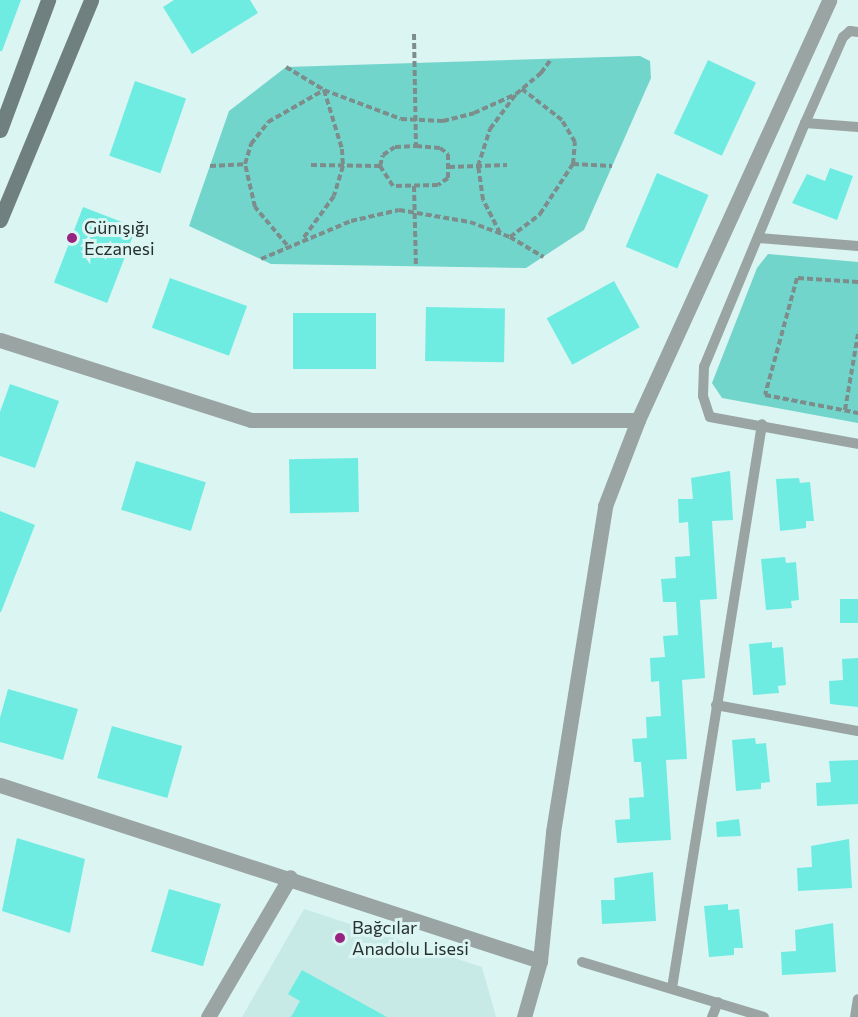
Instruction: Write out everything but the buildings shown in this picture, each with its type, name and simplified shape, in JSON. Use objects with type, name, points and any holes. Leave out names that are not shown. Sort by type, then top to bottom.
[{"type":"main road","points":[[0,130],[48,0]]},
{"type":"main road","points":[[0,220],[91,0]]},
{"type":"street","points":[[524,1017],[540,961],[553,832],[605,506],[638,420],[829,0]]},
{"type":"street","points":[[0,340],[251,420],[638,420]]},
{"type":"street","points":[[0,785],[290,877],[540,961]]},
{"type":"street","points":[[208,1017],[290,877]]},
{"type":"lane","points":[[858,32],[850,31],[843,37],[806,123],[705,367],[703,396],[710,417],[762,424],[858,444]]},
{"type":"lane","points":[[806,123],[858,127]]},
{"type":"lane","points":[[759,238],[858,246]]},
{"type":"lane","points":[[672,988],[762,424]]},
{"type":"lane","points":[[716,705],[858,731]]},
{"type":"lane","points":[[582,962],[764,1017]]},
{"type":"lane","points":[[855,1017],[858,999]]},
{"type":"lane","points":[[712,1017],[718,1002]]},
{"type":"path","points":[[414,34],[416,146]]},
{"type":"path","points":[[500,233],[483,200],[478,166],[490,129],[516,94],[542,73],[551,59]]},
{"type":"path","points":[[286,67],[324,90],[415,120],[443,121],[474,113],[516,94]]},
{"type":"path","points":[[510,237],[540,214],[573,164],[575,142],[562,120],[522,89]]},
{"type":"path","points":[[287,246],[255,207],[246,164],[251,144],[268,122],[324,90]]},
{"type":"path","points":[[302,240],[334,196],[343,166],[324,90]]},
{"type":"path","points":[[394,147],[440,148],[448,154],[448,178],[438,185],[393,186],[385,179],[380,166],[383,154],[394,147]]},
{"type":"path","points":[[210,166],[246,164]]},
{"type":"path","points":[[573,164],[612,166]]},
{"type":"path","points":[[311,165],[380,166]]},
{"type":"path","points":[[449,167],[507,165]]},
{"type":"path","points":[[414,186],[416,266]]},
{"type":"path","points":[[261,259],[287,246],[351,221],[399,210],[470,222],[510,237],[543,257]]},
{"type":"path","points":[[858,282],[797,278],[765,395],[858,413]]},
{"type":"path","points":[[845,410],[858,334]]},
{"type":"shaded area","points":[[640,56],[650,61],[651,78],[584,230],[526,268],[271,264],[189,226],[229,111],[286,67]]},
{"type":"shaded area","points":[[768,254],[858,262],[858,423],[722,398],[712,383],[757,268]]},
{"type":"shaded area","name":"Bağcılar Anadolu Lisesi","points":[[304,909],[482,967],[496,1017],[242,1017]]},
{"type":"place","name":"Günışığı Eczanesi","points":[[72,238]]},
{"type":"place","name":"Bağcılar Anadolu Lisesi","points":[[340,938]]}]
